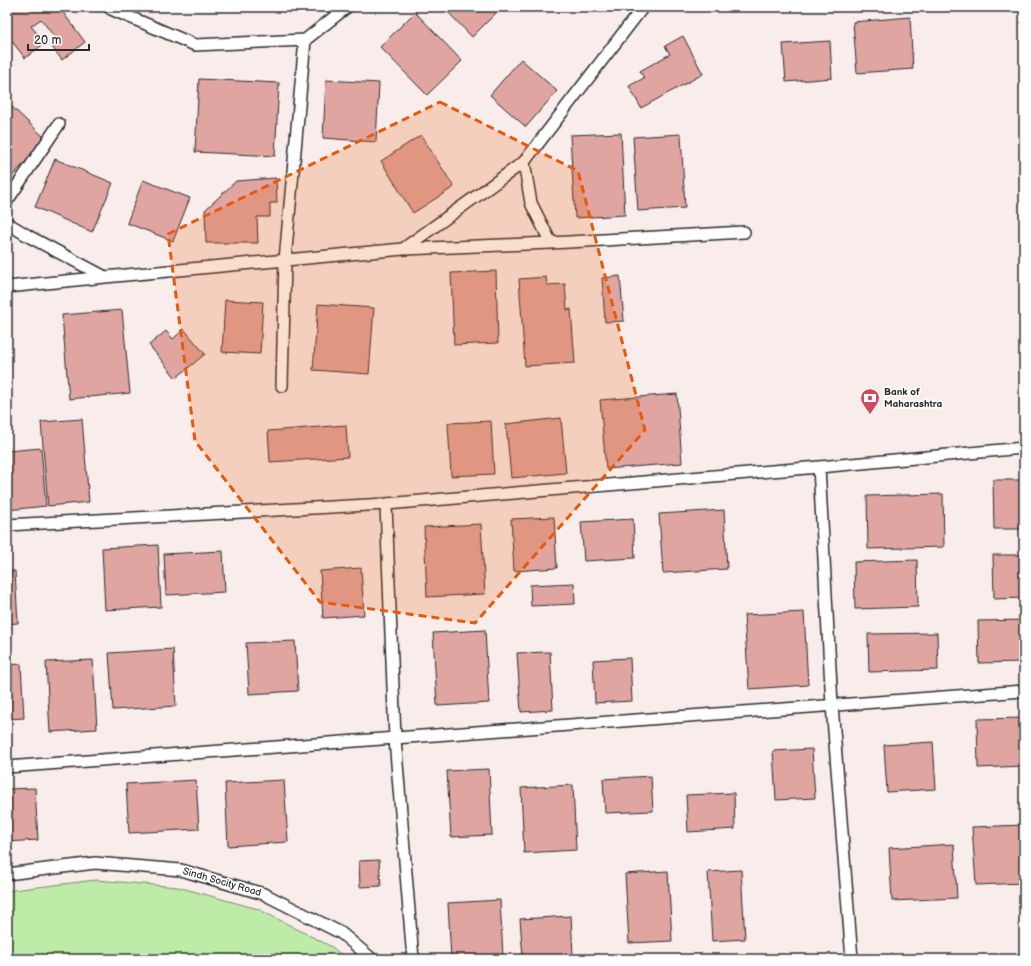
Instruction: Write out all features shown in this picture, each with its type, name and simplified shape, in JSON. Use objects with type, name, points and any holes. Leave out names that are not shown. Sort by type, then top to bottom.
[{"type":"lane","points":[[108,7],[111,10],[195,45],[305,40],[347,7]]},
{"type":"lane","points":[[403,249],[524,162],[643,7]]},
{"type":"lane","points":[[282,386],[285,260],[305,40]]},
{"type":"lane","points":[[7,201],[59,124]]},
{"type":"lane","points":[[524,162],[531,203],[551,243]]},
{"type":"lane","points":[[7,223],[105,277]]},
{"type":"lane","points":[[7,287],[403,249],[551,243],[744,232]]},
{"type":"lane","points":[[7,525],[386,504],[1024,448]]},
{"type":"lane","points":[[819,467],[832,705],[852,959]]},
{"type":"lane","points":[[386,504],[395,739],[413,959]]},
{"type":"lane","points":[[7,767],[1024,691]]},
{"type":"lane","name":"Sindh Socity Road","points":[[7,874],[95,863],[181,870],[264,894],[341,933],[372,959]]},
{"type":"highlighted area","points":[[440,102],[578,171],[645,430],[475,623],[320,602],[195,441],[168,234]]},
{"type":"green space","points":[[96,880],[178,887],[258,909],[332,947],[346,959],[7,959],[7,892]]},
{"type":"building","points":[[15,7],[59,7],[85,42],[62,60],[52,47],[58,42],[41,19],[31,26],[45,43],[25,58],[7,35],[7,13]]},
{"type":"building","points":[[443,7],[499,7],[501,8],[472,37]]},
{"type":"building","points":[[415,12],[462,61],[427,95],[380,47]]},
{"type":"building","points":[[910,17],[913,69],[857,73],[853,22]]},
{"type":"building","points":[[683,36],[703,74],[641,108],[629,86],[644,78],[640,71],[670,54],[665,46]]},
{"type":"building","points":[[830,41],[832,78],[786,82],[783,44]]},
{"type":"building","points":[[521,59],[557,91],[526,127],[490,95]]},
{"type":"building","points":[[199,79],[279,83],[275,156],[195,152]]},
{"type":"building","points":[[326,80],[379,83],[376,142],[323,138]]},
{"type":"building","points":[[10,105],[46,139],[7,182],[7,109]]},
{"type":"building","points":[[621,133],[625,215],[575,218],[570,135]]},
{"type":"building","points":[[681,134],[685,208],[638,211],[633,137]]},
{"type":"building","points":[[421,135],[454,187],[413,213],[381,161]]},
{"type":"building","points":[[55,159],[113,183],[92,232],[35,207]]},
{"type":"building","points":[[276,178],[277,203],[270,203],[270,217],[257,217],[258,243],[206,243],[205,210],[236,181]]},
{"type":"building","points":[[143,180],[190,198],[173,241],[127,223]]},
{"type":"building","points":[[496,271],[498,343],[454,345],[451,273]]},
{"type":"building","points":[[620,276],[624,321],[605,322],[602,278]]},
{"type":"building","points":[[546,277],[547,285],[565,284],[567,310],[571,309],[575,363],[525,366],[519,279]]},
{"type":"building","points":[[225,300],[263,302],[260,354],[222,352]]},
{"type":"building","points":[[318,304],[374,308],[369,374],[313,370]]},
{"type":"building","points":[[122,310],[130,393],[69,399],[62,315]]},
{"type":"building","points":[[184,329],[205,354],[176,378],[149,345],[166,331],[173,339]]},
{"type":"building","points":[[677,394],[682,463],[606,469],[600,400]]},
{"type":"building","points":[[561,418],[566,473],[511,478],[506,424]]},
{"type":"building","points":[[82,419],[89,502],[48,506],[41,422]]},
{"type":"building","points":[[491,421],[494,474],[451,476],[448,423]]},
{"type":"building","points":[[346,425],[348,457],[270,462],[268,431]]},
{"type":"building","points":[[41,448],[46,506],[7,510],[7,451]]},
{"type":"building","points":[[993,480],[1024,480],[1024,529],[994,529]]},
{"type":"building","points":[[943,494],[944,547],[868,549],[867,496]]},
{"type":"building","points":[[724,510],[727,569],[663,573],[659,514]]},
{"type":"building","points":[[554,517],[557,568],[514,571],[511,519]]},
{"type":"building","points":[[633,519],[635,558],[584,561],[581,522]]},
{"type":"building","points":[[481,524],[485,594],[427,597],[424,527]]},
{"type":"building","points":[[158,545],[161,607],[105,610],[102,548]]},
{"type":"building","points":[[223,551],[225,592],[166,595],[164,554]]},
{"type":"building","points":[[993,555],[1024,555],[1024,598],[994,599]]},
{"type":"building","points":[[917,560],[918,607],[855,609],[854,562]]},
{"type":"building","points":[[361,568],[364,615],[323,618],[320,571]]},
{"type":"building","points":[[7,571],[15,571],[18,623],[7,624]]},
{"type":"building","points":[[574,583],[575,604],[531,606],[530,585]]},
{"type":"building","points":[[804,612],[808,685],[749,689],[744,615]]},
{"type":"building","points":[[1024,620],[1024,662],[979,663],[978,621]]},
{"type":"building","points":[[485,630],[489,703],[437,706],[433,633]]},
{"type":"building","points":[[937,633],[938,670],[869,672],[868,634]]},
{"type":"building","points":[[295,641],[298,691],[249,694],[246,643]]},
{"type":"building","points":[[173,649],[176,706],[113,710],[109,653]]},
{"type":"building","points":[[550,652],[553,710],[521,712],[517,653]]},
{"type":"building","points":[[630,658],[632,701],[595,703],[593,660]]},
{"type":"building","points":[[93,660],[97,729],[50,732],[46,662]]},
{"type":"building","points":[[21,664],[24,718],[7,719],[7,665]]},
{"type":"building","points":[[1024,718],[1024,766],[978,768],[977,719]]},
{"type":"building","points":[[933,742],[936,789],[887,792],[884,745]]},
{"type":"building","points":[[812,749],[815,798],[776,800],[773,751]]},
{"type":"building","points":[[489,769],[492,835],[451,837],[447,771]]},
{"type":"building","points":[[651,776],[653,811],[605,813],[603,779]]},
{"type":"building","points":[[196,780],[199,829],[129,833],[126,784]]},
{"type":"building","points":[[284,780],[288,842],[228,846],[225,783]]},
{"type":"building","points":[[573,785],[576,850],[524,853],[521,788]]},
{"type":"building","points":[[35,788],[38,840],[7,842],[7,789]]},
{"type":"building","points":[[734,793],[735,829],[688,832],[686,795]]},
{"type":"building","points":[[1024,825],[1024,883],[976,885],[972,827]]},
{"type":"building","points":[[954,844],[957,898],[892,901],[889,848]]},
{"type":"building","points":[[379,860],[381,886],[360,887],[359,861]]},
{"type":"building","points":[[741,870],[745,939],[712,941],[708,872]]},
{"type":"building","points":[[668,871],[672,941],[629,943],[625,874]]},
{"type":"building","points":[[500,900],[503,957],[451,959],[448,903]]},
{"type":"building","points":[[571,916],[573,956],[523,958],[520,919]]},
{"type":"place","name":"Bank of Maharashtra","points":[[870,415]]}]
